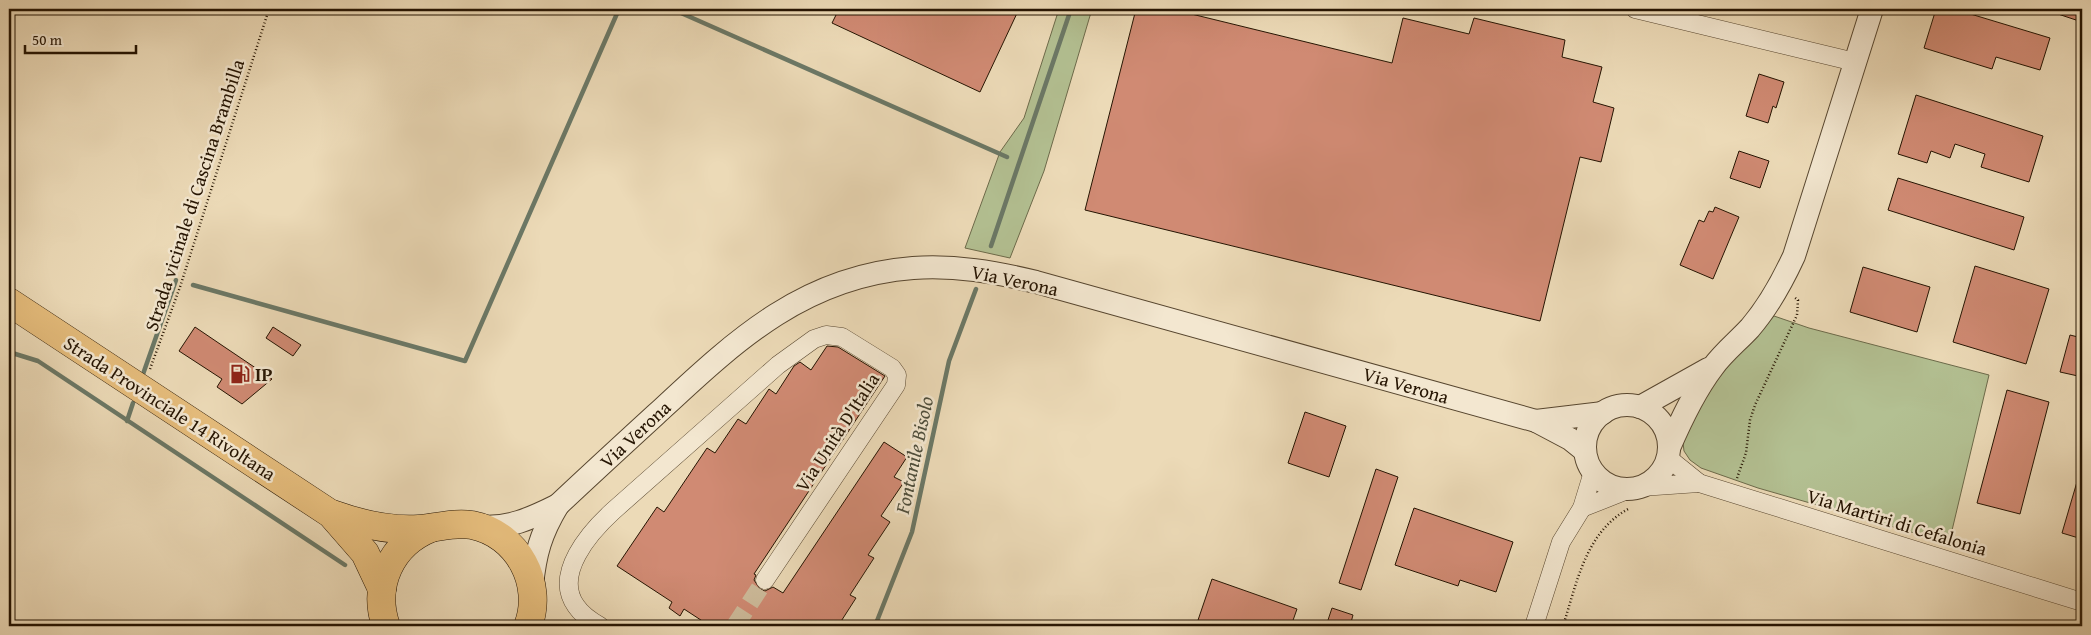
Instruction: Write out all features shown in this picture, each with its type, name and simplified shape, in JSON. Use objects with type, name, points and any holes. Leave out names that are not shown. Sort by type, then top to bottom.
[{"type":"main road","name":"Strada Provinciale 14 Rivoltana","points":[[9,302],[331,514],[365,553],[382,589]]},
{"type":"main road","name":"Strada Provinciale 14 Rivoltana","points":[[331,514],[376,526],[409,529],[454,524],[473,526],[496,535],[511,546],[526,567],[533,612]]},
{"type":"main road","name":"Strada Provinciale 14 Rivoltana","points":[[386,626],[382,611],[382,589],[387,569],[399,551],[416,535],[435,527]]},
{"type":"street","points":[[1635,9],[1855,62]]},
{"type":"street","points":[[1589,461],[1609,485],[1634,494],[1653,480],[1657,476],[1668,453],[1685,411],[1713,366],[1750,328],[1781,286],[1794,256],[1872,9]]},
{"type":"street","name":"Via Verona","points":[[473,526],[492,527],[513,524],[536,516],[558,505],[709,365],[763,322],[794,303],[820,291],[872,275],[914,268],[972,270],[1036,282],[1536,421],[1570,438],[1589,461]]},
{"type":"street","name":"Via Unità D'Italia","points":[[600,626],[575,606],[571,596],[569,581],[576,557],[596,528],[778,365],[814,339],[826,335],[842,337],[892,368],[896,374],[896,385],[765,580]]},
{"type":"street","points":[[1640,407],[1680,387],[1713,366]]},
{"type":"street","points":[[1534,626],[1561,542],[1582,508],[1589,461],[1585,440],[1594,420],[1603,413],[1621,406],[1640,407],[1652,413],[1662,423],[1667,435],[1668,453]]},
{"type":"street","name":"Via Verona","points":[[1536,421],[1603,413]]},
{"type":"street","name":"Via Martiri di Cefalonia","points":[[1668,453],[1699,483]]},
{"type":"street","name":"Via Martiri di Cefalonia","points":[[1582,508],[1634,494],[1699,483],[2082,602]]},
{"type":"street","name":"Via Verona","points":[[533,612],[534,562],[538,546],[558,505]]},
{"type":"path","name":"Strada vicinale di Cascina Brambilla","points":[[143,389],[180,287],[269,9]]},
{"type":"path","points":[[1732,493],[1746,454],[1750,420],[1755,405],[1797,315],[1798,300],[1781,286]]},
{"type":"path","points":[[1563,626],[1589,548],[1634,494]]},
{"type":"green space","points":[[1059,9],[1092,9],[1044,171],[1010,258],[965,248],[1000,152],[1024,118]]},
{"type":"green space","points":[[1774,316],[1809,328],[1989,375],[1949,543],[1758,488],[1701,468],[1690,460],[1684,451],[1683,443],[1703,393]]},
{"type":"building","points":[[839,9],[1019,9],[980,92],[832,23]]},
{"type":"building","points":[[1136,9],[1171,9],[1392,63],[1403,18],[1469,34],[1474,18],[1565,40],[1562,57],[1602,67],[1593,102],[1614,108],[1601,162],[1580,157],[1540,321],[1085,210]]},
{"type":"building","points":[[1936,9],[1954,9],[2050,38],[2040,70],[1996,57],[1992,69],[1924,48]]},
{"type":"building","points":[[2049,9],[2082,9],[2082,22],[2049,11]]},
{"type":"building","points":[[1759,74],[1784,82],[1776,108],[1773,106],[1768,123],[1746,116]]},
{"type":"building","points":[[1916,95],[2043,136],[2029,182],[1981,167],[1985,154],[1955,144],[1950,158],[1931,151],[1927,163],[1898,154]]},
{"type":"building","points":[[1739,151],[1769,161],[1760,188],[1730,178]]},
{"type":"building","points":[[1898,178],[2024,217],[2014,250],[1888,210]]},
{"type":"building","points":[[1715,207],[1739,217],[1713,279],[1680,265],[1699,220],[1704,222],[1709,211],[1713,212]]},
{"type":"building","points":[[1975,266],[2049,289],[2026,364],[1953,342]]},
{"type":"building","points":[[1863,267],[1930,287],[1917,332],[1850,312]]},
{"type":"building","name":"IP","points":[[195,327],[272,379],[242,404],[217,387],[222,379],[179,351]]},
{"type":"building","points":[[273,327],[301,345],[293,356],[266,338]]},
{"type":"building","points":[[2070,335],[2082,338],[2082,358],[2078,376],[2060,372]]},
{"type":"building","points":[[827,346],[838,347],[885,376],[754,574],[756,575],[754,580],[760,589],[765,591],[773,587],[783,593],[884,442],[907,457],[894,477],[904,482],[881,516],[890,522],[868,555],[874,558],[850,595],[856,598],[838,626],[710,626],[684,609],[680,616],[669,608],[672,602],[617,566],[657,507],[664,512],[707,448],[715,453],[738,419],[746,424],[769,389],[776,394],[794,366],[800,362],[811,370]]},
{"type":"building","points":[[2007,390],[2049,402],[2020,514],[1977,503]]},
{"type":"building","points":[[1305,412],[1346,426],[1329,477],[1288,463]]},
{"type":"building","points":[[1376,469],[1398,477],[1361,590],[1339,583]]},
{"type":"building","points":[[2079,475],[2082,475],[2082,539],[2062,533]]},
{"type":"building","points":[[1414,508],[1513,542],[1496,592],[1460,580],[1458,586],[1395,565]]},
{"type":"building","points":[[1212,579],[1297,609],[1291,626],[1196,626]]},
{"type":"building","points":[[1332,608],[1353,615],[1350,626],[1326,626]]},
{"type":"waterway","points":[[193,285],[465,361],[619,9]]},
{"type":"waterway","points":[[672,9],[1007,157]]},
{"type":"waterway","name":"Fontanile Bisolo","points":[[991,246],[1071,9]]},
{"type":"waterway","points":[[142,377],[176,280]]},
{"type":"waterway","name":"Fontanile Bisolo","points":[[875,626],[912,532],[949,361],[976,289]]},
{"type":"waterway","points":[[9,352],[38,361],[345,565]]},
{"type":"waterway","points":[[127,421],[133,403]]},
{"type":"tunnel","points":[[735,626],[765,580]]},
{"type":"place","name":"IP","points":[[240,374]]}]
